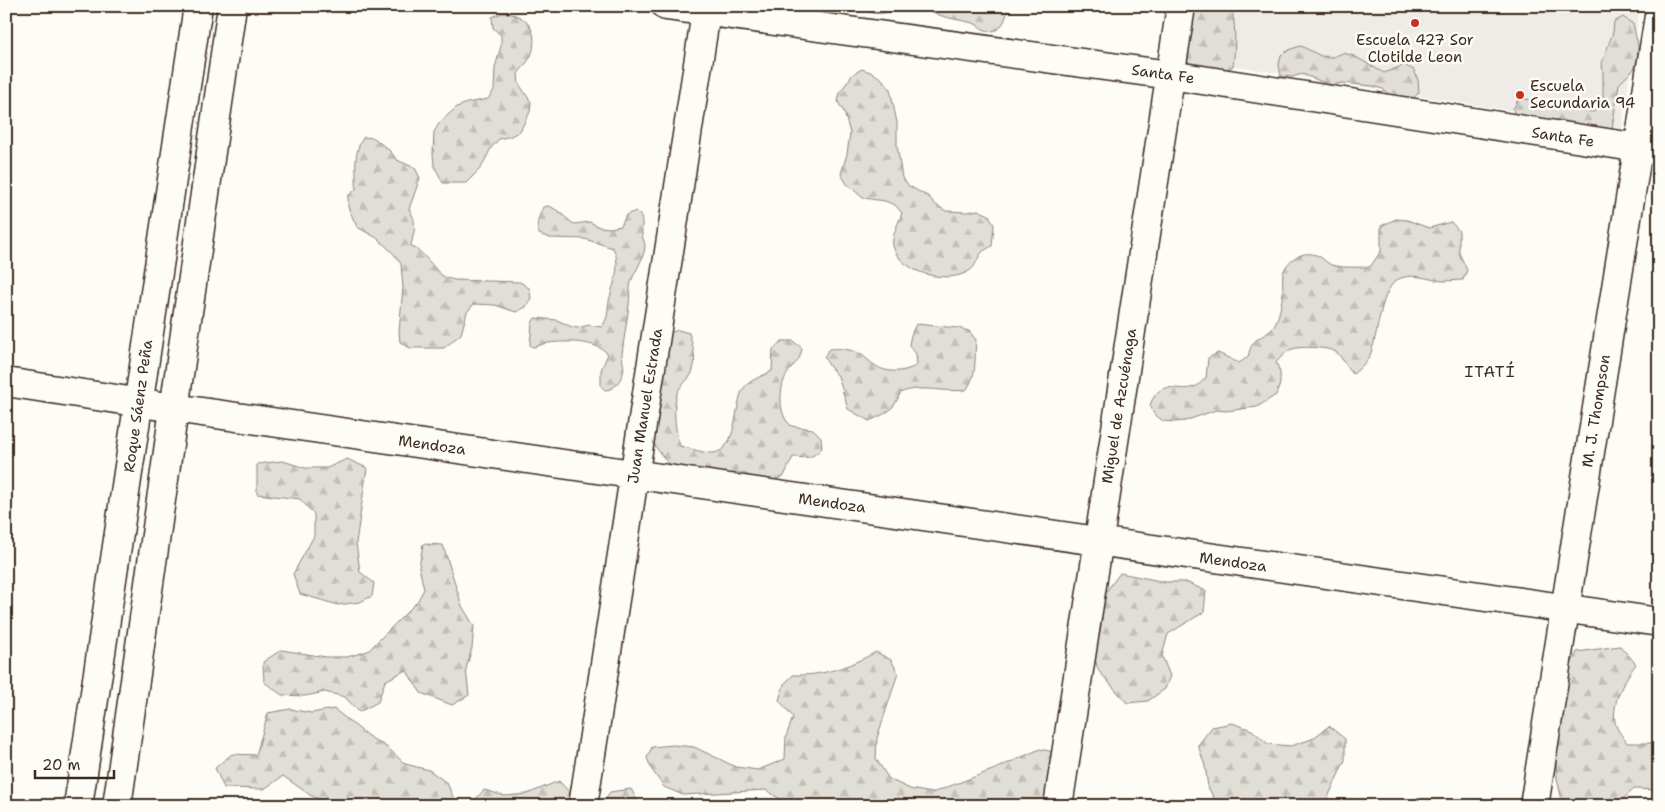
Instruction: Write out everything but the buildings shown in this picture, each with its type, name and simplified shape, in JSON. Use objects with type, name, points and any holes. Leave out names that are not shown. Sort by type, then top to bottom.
[{"type":"street","name":"Roque Sáenz Peña","points":[[78,806],[198,6]]},
{"type":"street","points":[[117,806],[232,6]]},
{"type":"street","name":"Santa Fe","points":[[666,6],[706,9],[1170,75],[1648,150]]},
{"type":"street","name":"Miguel de Azcuénaga","points":[[1058,806],[1181,6]]},
{"type":"street","name":"Juan Manuel Estrada","points":[[583,806],[706,9]]},
{"type":"street","name":"M. J. Thompson","points":[[1534,806],[1565,609],[1648,150],[1659,16]]},
{"type":"street","name":"Mendoza","points":[[6,382],[139,403],[1659,622]]},
{"type":"shaded area","name":"Escuela Secundaria 94","points":[[1214,6],[1640,6],[1622,129],[1205,61]]},
{"type":"green space","points":[[860,6],[1009,6],[1002,25],[994,31],[989,31],[974,23],[943,16],[922,7],[874,13]]},
{"type":"green space","points":[[1191,6],[1229,6],[1232,10],[1235,35],[1234,61],[1233,66],[1224,73],[1192,70],[1184,45]]},
{"type":"green space","points":[[502,13],[518,16],[524,20],[529,24],[534,37],[532,53],[518,74],[519,84],[531,102],[530,112],[520,131],[499,139],[491,148],[481,168],[466,183],[443,183],[434,165],[434,132],[440,122],[457,107],[488,99],[494,90],[495,68],[501,46],[501,35],[493,28],[492,17]]},
{"type":"green space","points":[[1623,17],[1633,24],[1638,45],[1638,58],[1634,69],[1619,84],[1612,128],[1602,134],[1516,118],[1513,109],[1518,100],[1526,99],[1570,110],[1593,112],[1603,105],[1602,63],[1613,32],[1614,22]]},
{"type":"green space","points":[[1301,46],[1321,56],[1333,57],[1343,53],[1354,56],[1384,73],[1404,65],[1414,70],[1418,80],[1419,92],[1412,100],[1391,97],[1383,89],[1373,86],[1343,83],[1330,85],[1302,74],[1292,77],[1281,76],[1279,65],[1281,55]]},
{"type":"green space","points":[[862,69],[882,79],[890,89],[897,123],[897,145],[902,178],[909,186],[929,197],[936,205],[946,211],[967,212],[978,210],[989,215],[994,225],[992,246],[982,252],[969,271],[949,277],[937,276],[925,274],[905,263],[897,255],[893,246],[894,234],[902,213],[895,205],[885,201],[863,198],[847,184],[841,174],[847,154],[850,133],[844,112],[838,102],[840,92],[853,74]]},
{"type":"green space","points":[[364,137],[374,138],[390,151],[397,160],[415,168],[420,178],[409,209],[414,218],[411,246],[421,253],[443,276],[454,280],[520,282],[529,288],[531,298],[526,307],[516,312],[495,305],[474,304],[467,312],[461,334],[444,348],[410,348],[400,342],[399,332],[403,287],[401,264],[394,254],[377,238],[357,227],[348,207],[348,196],[356,189],[356,155]]},
{"type":"green space","points":[[548,206],[558,211],[574,224],[590,222],[599,227],[621,226],[626,215],[636,211],[642,219],[642,235],[645,246],[643,256],[630,285],[622,354],[624,370],[614,387],[608,390],[601,386],[601,370],[608,354],[603,349],[580,342],[546,343],[533,347],[530,345],[532,323],[535,318],[557,320],[578,328],[589,325],[601,327],[607,318],[617,268],[616,254],[613,248],[585,239],[550,238],[539,234],[537,224],[539,217],[543,207]]},
{"type":"green space","points":[[1396,219],[1407,220],[1429,228],[1451,222],[1459,231],[1459,253],[1467,270],[1463,280],[1443,281],[1411,276],[1401,278],[1394,283],[1384,301],[1369,357],[1353,374],[1338,354],[1332,350],[1296,348],[1288,351],[1276,362],[1280,372],[1280,384],[1276,395],[1257,407],[1226,411],[1216,410],[1185,421],[1175,422],[1163,421],[1154,414],[1150,405],[1159,391],[1165,388],[1182,389],[1197,386],[1206,378],[1208,358],[1218,353],[1239,363],[1248,357],[1253,343],[1269,332],[1276,323],[1283,297],[1283,274],[1291,261],[1301,255],[1311,254],[1335,266],[1370,267],[1381,251],[1381,226]]},
{"type":"green space","points":[[916,324],[958,328],[969,331],[976,340],[974,372],[966,390],[908,390],[900,393],[892,408],[869,421],[848,409],[838,376],[824,357],[829,349],[845,349],[857,352],[881,369],[897,371],[908,369],[917,365],[916,354],[909,345]]},
{"type":"green space","points":[[678,330],[689,333],[694,359],[691,375],[679,389],[675,403],[675,418],[680,446],[711,453],[722,450],[731,435],[743,389],[752,381],[772,371],[773,349],[782,341],[793,341],[802,348],[798,359],[783,383],[781,395],[782,412],[791,426],[813,429],[821,437],[822,448],[809,457],[793,457],[784,476],[763,482],[743,473],[700,479],[689,476],[666,461],[647,435],[667,334]]},
{"type":"green space","points":[[347,459],[367,468],[356,543],[360,572],[374,583],[372,596],[360,602],[338,605],[300,594],[293,574],[314,536],[314,514],[300,499],[257,494],[257,464],[283,461],[305,468],[327,468]]},
{"type":"green space","points":[[423,544],[443,545],[462,606],[474,626],[472,648],[466,669],[469,695],[452,705],[421,693],[406,670],[385,681],[378,702],[359,712],[345,697],[325,692],[305,696],[282,695],[264,682],[263,662],[281,650],[326,657],[347,657],[368,651],[417,602],[424,589],[419,567]]},
{"type":"green space","points":[[1120,573],[1165,582],[1186,582],[1206,591],[1204,612],[1168,634],[1162,656],[1170,676],[1165,689],[1148,701],[1127,703],[1098,670],[1093,651],[1094,608]]},
{"type":"green space","points":[[1620,646],[1636,664],[1623,684],[1617,698],[1615,706],[1616,725],[1627,743],[1659,743],[1659,790],[1634,789],[1616,806],[1572,806],[1562,800],[1557,779],[1553,714],[1567,672],[1577,652]]},
{"type":"green space","points":[[876,652],[891,660],[898,673],[877,738],[876,759],[889,779],[910,789],[932,793],[995,769],[1040,749],[1058,753],[1052,806],[783,806],[783,801],[766,790],[683,795],[664,787],[652,770],[647,758],[652,747],[673,745],[694,747],[736,767],[758,770],[785,759],[786,737],[793,717],[779,700],[784,684],[793,675],[815,674],[836,670]]},
{"type":"green space","points":[[290,709],[311,713],[334,709],[368,736],[388,748],[405,764],[429,770],[447,783],[457,806],[333,806],[310,795],[283,776],[264,789],[224,788],[215,768],[232,754],[256,755],[268,713]]},
{"type":"green space","points":[[1232,723],[1252,730],[1268,744],[1291,746],[1312,739],[1329,726],[1345,739],[1345,760],[1324,806],[1218,806],[1208,787],[1205,766],[1198,745],[1212,727]]},
{"type":"green space","points":[[559,781],[574,797],[573,806],[474,806],[474,801],[484,790],[505,796],[527,794]]},
{"type":"green space","points":[[631,789],[640,806],[600,806],[610,792]]},
{"type":"place","name":"Escuela 427 Sor Clotilde Leon","points":[[1415,23]]},
{"type":"place","name":"Escuela Secundaria 94","points":[[1520,95]]},
{"type":"district","name":"ITATÍ","points":[[1490,371]]}]
